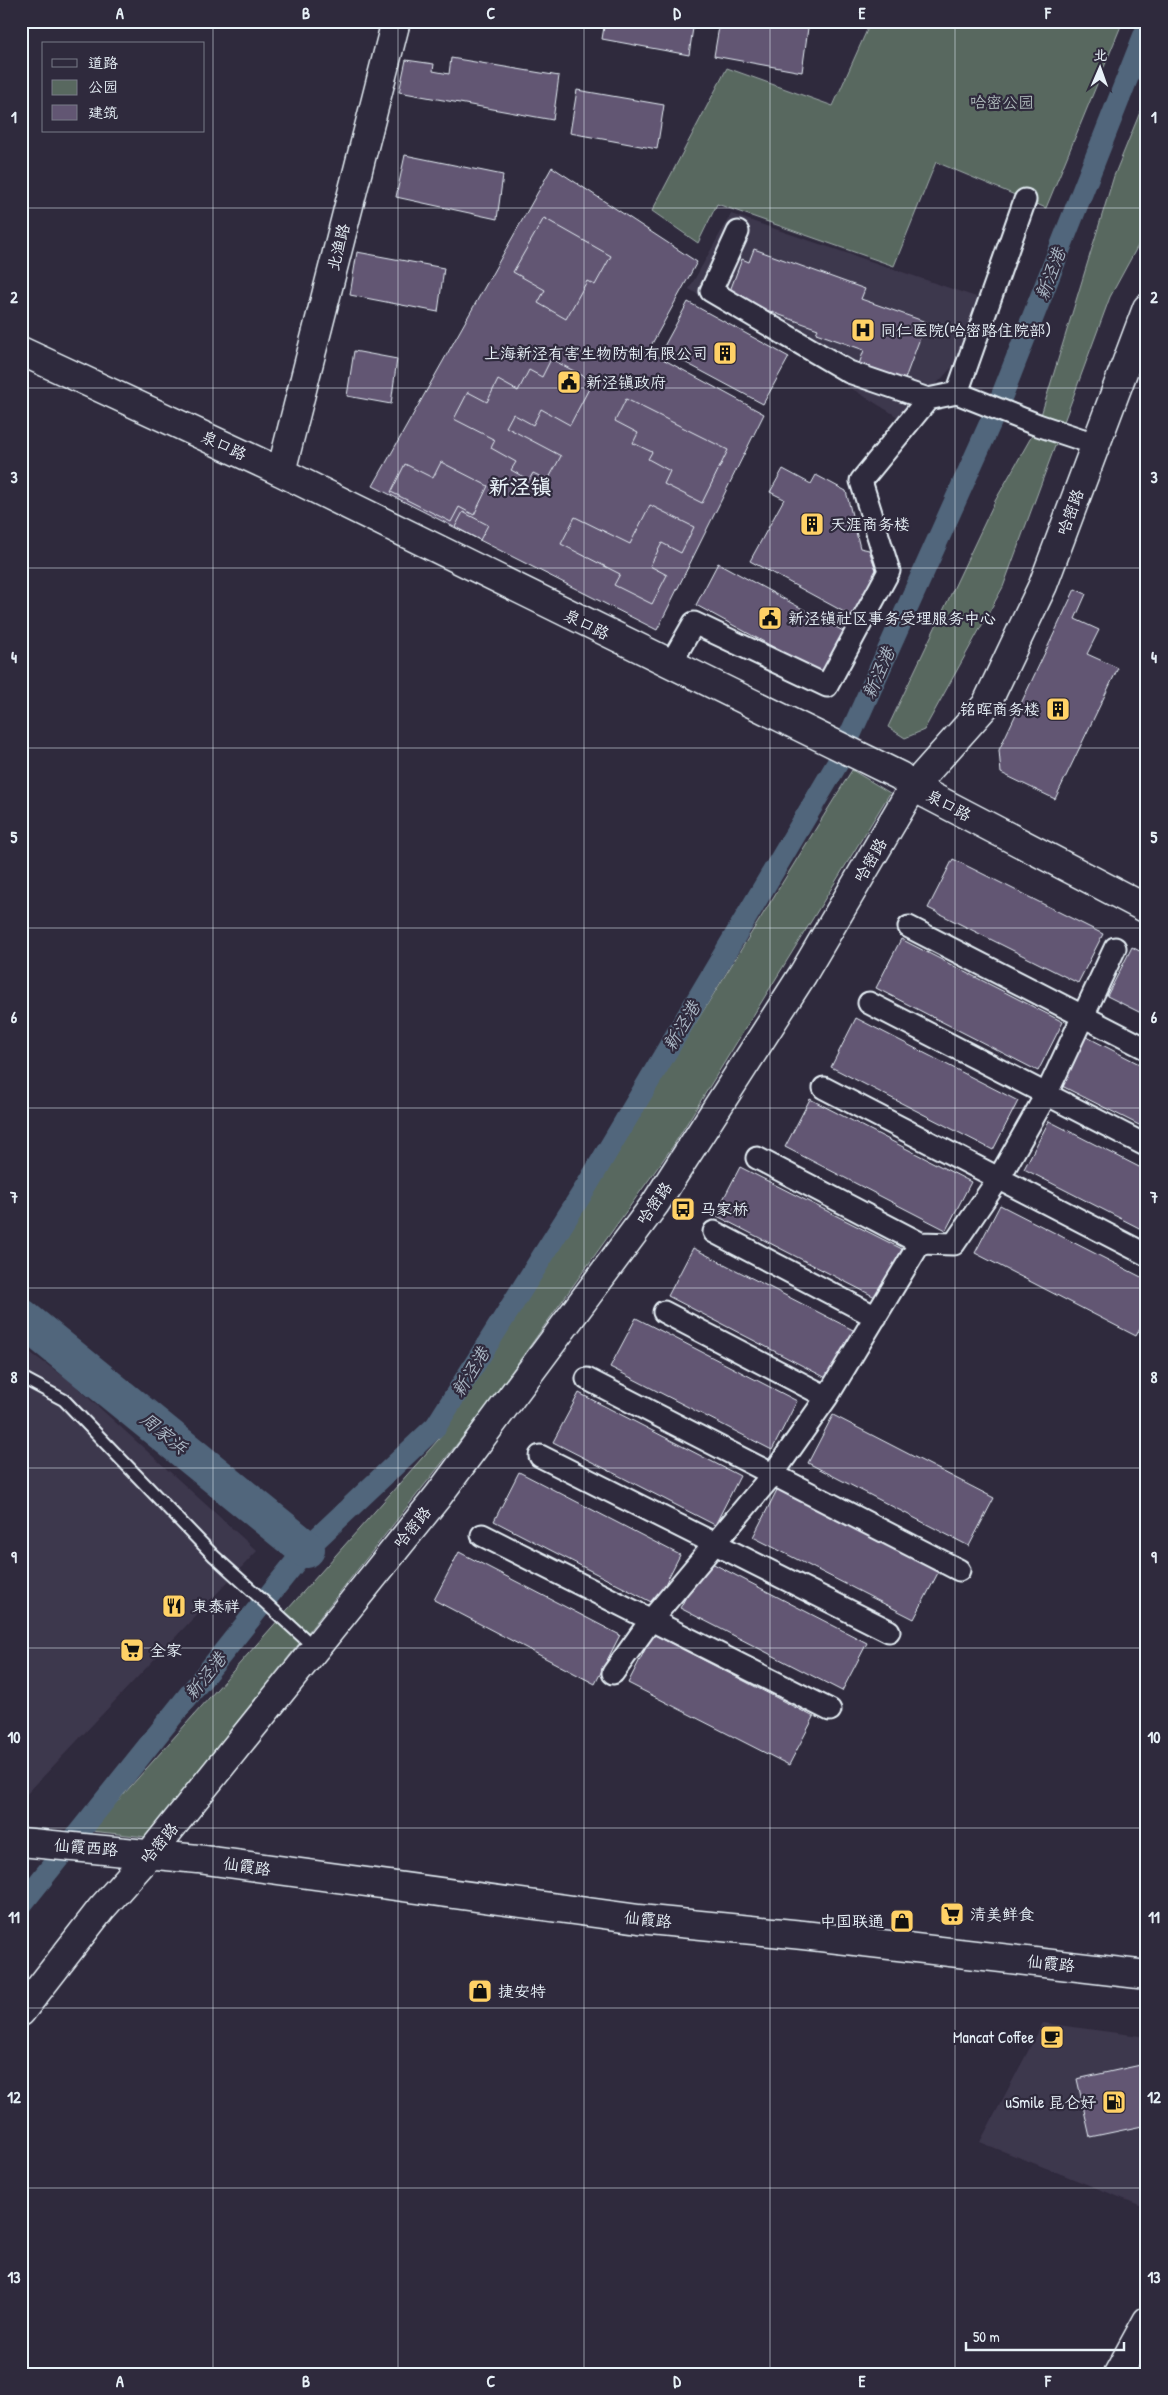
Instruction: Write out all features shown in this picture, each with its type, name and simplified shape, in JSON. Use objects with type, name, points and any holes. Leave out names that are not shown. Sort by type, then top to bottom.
[{"type":"street","name":"北渔路","points":[[281,472],[396,21]]},
{"type":"street","points":[[957,393],[1026,200]]},
{"type":"street","points":[[738,232],[711,291],[849,372],[928,399],[957,393],[1038,425],[1095,444]]},
{"type":"street","name":"哈密路","points":[[21,2012],[101,1909],[150,1854],[438,1496],[655,1204],[803,974],[906,781],[986,705],[1043,585],[1147,308]]},
{"type":"street","name":"泉口路","points":[[21,352],[281,472],[825,740],[1147,909]]},
{"type":"street","points":[[670,665],[694,624],[827,686],[889,571],[861,481],[928,399]]},
{"type":"street","points":[[909,927],[1147,1050]]},
{"type":"street","points":[[757,1158],[920,1243],[954,1244],[999,1178],[1046,1095],[1115,948]]},
{"type":"street","points":[[869,1003],[1147,1146]]},
{"type":"street","points":[[824,1088],[1147,1255]]},
{"type":"street","points":[[714,1232],[876,1317]]},
{"type":"street","points":[[613,1673],[650,1620],[773,1474],[827,1397],[920,1243]]},
{"type":"street","points":[[664,1312],[827,1397]]},
{"type":"street","points":[[587,1378],[959,1570]]},
{"type":"street","points":[[540,1456],[889,1631]]},
{"type":"street","points":[[482,1535],[830,1710]]},
{"type":"street","name":"仙霞西路","points":[[21,1842],[150,1854]]},
{"type":"street","name":"仙霞路","points":[[150,1854],[639,1919],[803,1935],[1147,1974]]},
{"type":"street","points":[[1118,2374],[1147,2321]]},
{"type":"lane","points":[[21,1378],[64,1400],[214,1556],[316,1648]]},
{"type":"shaded area","name":"同仁医院(哈密路住院部)","points":[[731,214],[982,299],[957,362],[903,420],[689,289]]},
{"type":"shaded area","points":[[21,1346],[70,1381],[257,1551],[21,1800]]},
{"type":"shaded area","points":[[1043,2023],[1147,2037],[1147,2208],[980,2142]]},
{"type":"green space","name":"哈密公园","points":[[871,21],[1123,21],[1046,208],[936,162],[894,266],[717,204],[698,243],[652,211],[727,68],[833,106]]},
{"type":"green space","points":[[1147,95],[1147,229],[1110,297],[1003,587],[924,730],[905,738],[888,727],[995,501],[1038,425],[1114,176]]},
{"type":"green space","points":[[852,770],[890,793],[673,1146],[487,1406],[146,1837],[91,1831],[438,1440]]},
{"type":"building","points":[[538,21],[577,21],[576,28]]},
{"type":"building","points":[[605,21],[694,21],[689,55],[602,39]]},
{"type":"building","points":[[720,21],[771,21],[808,28],[802,72],[714,56]]},
{"type":"building","points":[[451,58],[559,76],[553,120],[399,92],[406,60],[434,64],[433,71],[449,74]]},
{"type":"building","points":[[577,90],[664,105],[657,149],[570,133]]},
{"type":"building","points":[[405,155],[503,175],[497,219],[396,197]]},
{"type":"building","name":"新泾镇政府","points":[[552,167],[697,262],[648,351],[764,414],[657,630],[373,486]]},
{"type":"building","points":[[544,218],[611,256],[595,285],[587,281],[566,319],[538,303],[545,290],[513,272]]},
{"type":"building","points":[[754,249],[865,289],[861,299],[926,322],[903,384],[858,367],[864,350],[816,333],[818,329],[728,296],[742,259],[749,262]]},
{"type":"building","points":[[357,252],[444,268],[438,312],[350,295]]},
{"type":"building","name":"上海新泾有害生物防制有限公司","points":[[688,302],[789,357],[763,404],[662,350]]},
{"type":"building","points":[[354,351],[397,359],[391,404],[347,396]]},
{"type":"building","points":[[551,359],[593,381],[570,425],[541,409],[533,425],[513,414],[506,427],[561,456],[548,480],[533,473],[529,480],[511,470],[516,462],[491,448],[495,440],[454,419],[468,392],[487,402],[498,380],[518,391],[529,370],[542,377]]},
{"type":"building","points":[[626,399],[728,450],[702,503],[664,484],[670,471],[648,459],[652,452],[633,443],[638,433],[615,421]]},
{"type":"building","points":[[441,462],[488,486],[474,515],[459,507],[451,522],[391,492],[405,464],[433,478]]},
{"type":"building","name":"天涯商务楼","points":[[783,469],[811,484],[816,475],[846,491],[860,548],[869,550],[879,578],[857,619],[750,561],[784,499],[770,492]]},
{"type":"building","points":[[650,505],[694,527],[681,553],[662,543],[650,566],[667,575],[652,604],[614,585],[620,574],[561,544],[575,517],[630,544]]},
{"type":"building","points":[[463,512],[488,525],[480,540],[455,527]]},
{"type":"building","name":"新泾镇社区事务受理服务中心","points":[[718,563],[845,632],[823,674],[696,605]]},
{"type":"building","name":"铭晖商务楼","points":[[1075,589],[1086,594],[1075,619],[1099,630],[1087,654],[1118,668],[1055,799],[1001,773],[999,750]]},
{"type":"building","points":[[953,859],[1103,934],[1078,983],[928,908]]},
{"type":"building","points":[[901,939],[1063,1022],[1038,1071],[876,988]]},
{"type":"building","points":[[1132,947],[1147,955],[1147,1016],[1107,996]]},
{"type":"building","points":[[856,1018],[1018,1101],[993,1150],[831,1067]]},
{"type":"building","points":[[1083,1035],[1147,1068],[1147,1129],[1058,1084]]},
{"type":"building","points":[[810,1099],[971,1182],[946,1230],[785,1147]]},
{"type":"building","points":[[1049,1121],[1147,1171],[1147,1232],[1024,1169]]},
{"type":"building","points":[[740,1167],[902,1249],[877,1298],[715,1215]]},
{"type":"building","points":[[1000,1205],[1147,1280],[1147,1316],[1136,1336],[975,1253]]},
{"type":"building","points":[[693,1248],[855,1331],[830,1380],[668,1296]]},
{"type":"building","points":[[636,1318],[797,1401],[772,1450],[610,1367]]},
{"type":"building","points":[[579,1393],[740,1476],[715,1525],[553,1442]]},
{"type":"building","points":[[833,1415],[994,1498],[969,1546],[808,1463]]},
{"type":"building","points":[[519,1472],[680,1555],[655,1604],[494,1521]]},
{"type":"building","points":[[778,1488],[939,1571],[914,1619],[753,1537]]},
{"type":"building","points":[[459,1552],[620,1635],[595,1684],[434,1600]]},
{"type":"building","points":[[706,1560],[867,1643],[842,1691],[680,1608]]},
{"type":"building","points":[[653,1634],[814,1717],[789,1765],[628,1683]]},
{"type":"building","name":"uSmile 昆仑好","points":[[1145,2064],[1147,2125],[1090,2137],[1077,2079]]},
{"type":"waterway","name":"新泾港","points":[[21,1905],[306,1549],[436,1426],[586,1187],[837,764],[997,408],[1147,28]]},
{"type":"waterway","name":"周家浜","points":[[21,1317],[306,1549]]},
{"type":"place","name":"同仁医院(哈密路住院部)","points":[[863,330]]},
{"type":"place","name":"上海新泾有害生物防制有限公司","points":[[725,353]]},
{"type":"place","name":"新泾镇政府","points":[[569,382]]},
{"type":"place","name":"天涯商务楼","points":[[812,524]]},
{"type":"place","name":"新泾镇社区事务受理服务中心","points":[[770,618]]},
{"type":"place","name":"铭晖商务楼","points":[[1058,709]]},
{"type":"place","name":"马家桥","points":[[683,1209]]},
{"type":"place","name":"東泰祥","points":[[174,1606]]},
{"type":"place","name":"全家","points":[[132,1650]]},
{"type":"place","name":"清美鲜食","points":[[952,1914]]},
{"type":"place","name":"中国联通","points":[[902,1921]]},
{"type":"place","name":"捷安特","points":[[480,1991]]},
{"type":"place","name":"Mancat Coffee","points":[[1052,2037]]},
{"type":"place","name":"uSmile 昆仑好","points":[[1114,2102]]},
{"type":"district","name":"新泾镇","points":[[520,486]]}]
